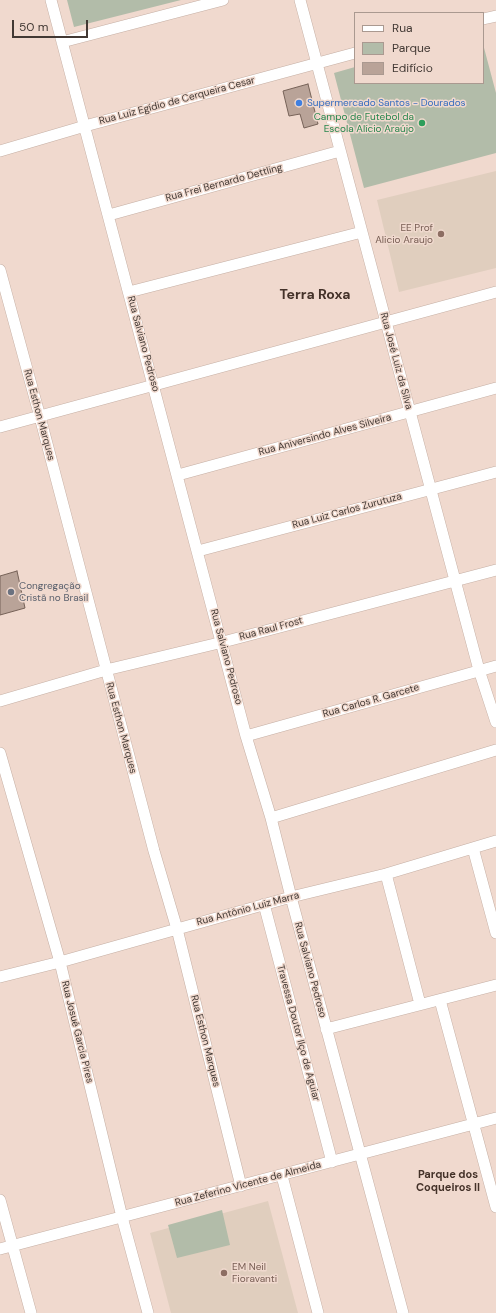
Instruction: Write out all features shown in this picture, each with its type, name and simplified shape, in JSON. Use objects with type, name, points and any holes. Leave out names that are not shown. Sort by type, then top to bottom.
[{"type":"street","name":"Rua Salviano Pedroso","points":[[51,0],[223,642],[246,736],[271,818],[326,1029],[403,1313]]},
{"type":"street","points":[[62,42],[223,0]]},
{"type":"street","name":"Rua José Luiz da Silva","points":[[300,0],[479,670],[496,722]]},
{"type":"street","points":[[484,19],[496,16]]},
{"type":"street","name":"Rua Luiz Egídio de Cerqueira Cesar","points":[[0,151],[85,126],[354,53]]},
{"type":"street","name":"Rua Frei Bernardo Dettling","points":[[109,215],[340,151]]},
{"type":"street","points":[[129,292],[362,232]]},
{"type":"street","name":"Rua Esthon Marques","points":[[0,270],[154,851],[177,929],[241,1186]]},
{"type":"street","points":[[0,427],[496,292]]},
{"type":"street","name":"Rua Aniversindo Alves Silveira","points":[[178,475],[496,388]]},
{"type":"street","name":"Rua Luiz Carlos Zurutuza","points":[[198,551],[496,472]]},
{"type":"street","name":"Rua Raul Frost","points":[[0,701],[106,670],[223,642],[496,570]]},
{"type":"street","name":"Rua Carlos R. Garcete","points":[[246,736],[496,666]]},
{"type":"street","points":[[271,818],[496,750]]},
{"type":"street","name":"Rua Josué Garcia Pires","points":[[0,753],[60,962],[122,1217],[148,1313]]},
{"type":"street","name":"Rua Antônio Luiz Marra","points":[[0,976],[60,962],[264,904],[386,874],[496,841]]},
{"type":"street","points":[[473,848],[496,934]]},
{"type":"street","points":[[386,874],[420,1004]]},
{"type":"street","name":"Travessa Doutor Ilço de Aguiar","points":[[264,904],[332,1162]]},
{"type":"street","points":[[326,1029],[496,985]]},
{"type":"street","points":[[440,1000],[496,1207]]},
{"type":"street","name":"Rua Zeferino Vicente de Almeida","points":[[0,1250],[496,1118]]},
{"type":"street","points":[[282,1176],[318,1313]]},
{"type":"street","points":[[0,1200],[31,1313]]},
{"type":"shaded area","name":"EE Prof Alicio Araujo","points":[[496,171],[496,268],[399,292],[377,200]]},
{"type":"shaded area","name":"EM Neil Fioravanti","points":[[268,1201],[298,1313],[171,1313],[150,1233]]},
{"type":"green space","points":[[67,0],[181,0],[74,27]]},
{"type":"green space","name":"Campo de Futebol da Escola Alício Araújo","points":[[484,48],[496,93],[496,153],[364,188],[334,73],[354,67],[354,84],[484,84]]},
{"type":"green space","points":[[222,1210],[230,1245],[177,1258],[168,1225]]},
{"type":"building","name":"Supermercado Santos - Dourados","points":[[308,84],[318,124],[304,128],[300,114],[289,116],[283,91]]},
{"type":"building","name":"Congregação Cristã no Brasil","points":[[17,571],[25,608],[0,615],[0,576]]},
{"type":"place","name":"Supermercado Santos - Dourados","points":[[299,103]]},
{"type":"place","name":"Campo de Futebol da Escola Alício Araújo","points":[[422,123]]},
{"type":"place","name":"EE Prof Alicio Araujo","points":[[441,234]]},
{"type":"place","name":"Congregação Cristã no Brasil","points":[[11,592]]},
{"type":"place","name":"EM Neil Fioravanti","points":[[224,1273]]},
{"type":"district","name":"Terra Roxa","points":[[315,295]]},
{"type":"district","name":"Parque dos Coqueiros II","points":[[448,1181]]}]
